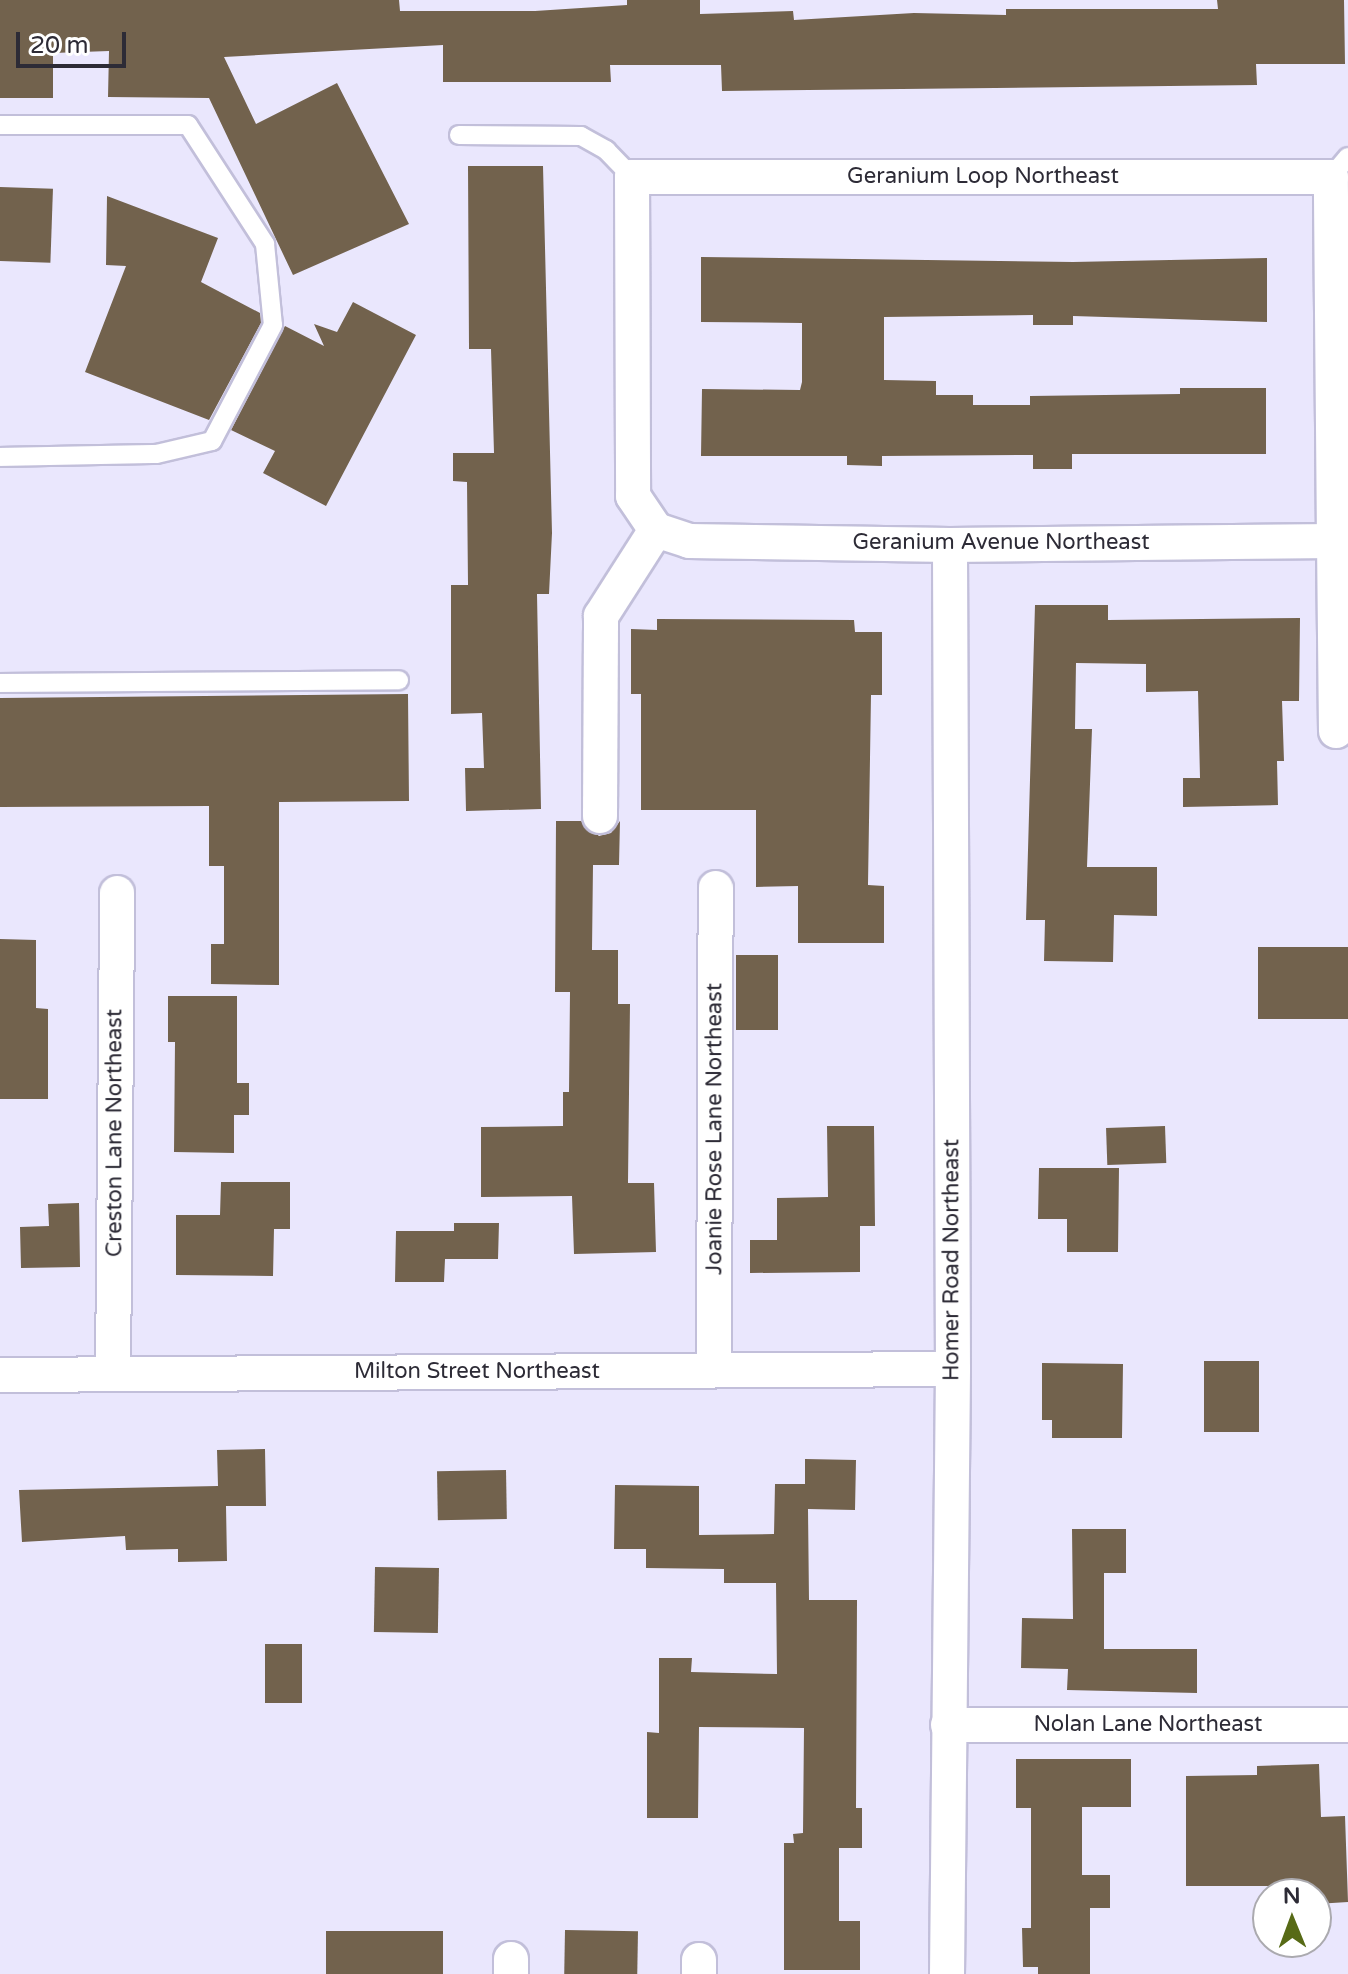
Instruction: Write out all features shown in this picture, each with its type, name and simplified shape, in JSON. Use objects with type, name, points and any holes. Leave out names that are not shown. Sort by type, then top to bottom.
[{"type":"street","name":"Geranium Loop Northeast","points":[[632,177],[1339,167],[1341,541],[1336,731]]},
{"type":"street","points":[[600,816],[601,616],[656,530],[633,496],[632,177]]},
{"type":"street","name":"Geranium Avenue Northeast","points":[[656,530],[689,541],[950,545],[1341,541]]},
{"type":"street","name":"Homer Road Northeast","points":[[947,1974],[953,1369],[950,545]]},
{"type":"street","name":"Joanie Rose Lane Northeast","points":[[714,1370],[716,888]]},
{"type":"street","name":"Creston Lane Northeast","points":[[113,1374],[117,893]]},
{"type":"street","name":"Milton Street Northeast","points":[[0,1375],[953,1369]]},
{"type":"street","name":"Nolan Lane Northeast","points":[[948,1725],[1348,1725]]},
{"type":"lane","points":[[0,125],[188,125],[265,244],[273,325],[212,441],[156,454],[0,457]]},
{"type":"lane","points":[[459,135],[581,136],[606,150],[632,177]]},
{"type":"lane","points":[[0,683],[399,680]]},
{"type":"building","points":[[0,0],[399,0],[400,11],[535,11],[627,5],[627,0],[700,0],[700,14],[793,11],[794,20],[914,13],[1006,15],[1006,9],[1218,9],[1217,0],[1344,0],[1345,64],[1256,64],[1257,85],[722,91],[721,65],[610,65],[611,82],[443,82],[443,45],[224,57],[256,124],[337,83],[409,224],[293,275],[209,98],[108,97],[109,51],[53,53],[53,98],[0,98]]},
{"type":"building","points":[[468,166],[543,166],[552,533],[549,594],[537,594],[541,809],[466,811],[465,768],[484,768],[482,713],[451,714],[451,585],[468,585],[467,482],[453,481],[453,453],[494,453],[491,349],[469,349]]},
{"type":"building","points":[[0,187],[53,189],[50,263],[0,261]]},
{"type":"building","points":[[107,196],[218,238],[201,282],[260,313],[261,323],[209,420],[85,372],[126,266],[106,265]]},
{"type":"building","points":[[701,257],[1073,262],[1267,258],[1267,322],[1073,316],[1073,325],[1033,325],[1033,315],[884,317],[884,380],[936,381],[936,395],[973,395],[973,405],[1030,405],[1030,396],[1180,394],[1180,388],[1266,388],[1266,454],[1072,454],[1072,469],[1033,469],[1033,455],[882,456],[882,466],[847,465],[847,456],[701,456],[702,389],[800,390],[802,323],[701,322]]},
{"type":"building","points":[[353,302],[416,335],[326,506],[263,473],[275,451],[231,430],[285,326],[324,346],[314,324],[337,332]]},
{"type":"building","points":[[1035,605],[1108,605],[1108,620],[1300,618],[1299,701],[1282,701],[1284,761],[1277,761],[1278,805],[1183,807],[1183,778],[1200,778],[1198,691],[1146,692],[1146,664],[1076,663],[1075,729],[1092,729],[1087,867],[1157,867],[1157,916],[1114,915],[1113,962],[1044,961],[1045,920],[1026,920]]},
{"type":"building","points":[[657,619],[854,620],[855,632],[882,632],[882,695],[871,695],[868,885],[884,886],[884,943],[798,943],[798,886],[756,887],[756,810],[641,810],[641,694],[631,694],[631,629],[657,630]]},
{"type":"building","points":[[408,694],[409,801],[279,802],[279,985],[211,984],[211,944],[224,944],[224,866],[209,866],[209,806],[0,807],[0,698]]},
{"type":"building","points":[[556,821],[581,821],[599,836],[611,833],[620,821],[619,865],[593,865],[592,950],[618,950],[618,1004],[630,1004],[628,1183],[654,1183],[656,1252],[574,1254],[572,1196],[481,1197],[481,1127],[563,1126],[563,1092],[569,1092],[570,992],[555,992]]},
{"type":"building","points":[[0,939],[36,940],[36,1008],[48,1009],[48,1099],[0,1099]]},
{"type":"building","points":[[1258,947],[1348,947],[1348,1019],[1258,1019]]},
{"type":"building","points":[[736,955],[778,955],[778,1030],[736,1030]]},
{"type":"building","points":[[168,996],[237,996],[237,1083],[249,1083],[249,1115],[234,1115],[234,1153],[174,1152],[175,1042],[168,1042]]},
{"type":"building","points":[[827,1126],[874,1126],[875,1226],[860,1226],[860,1272],[750,1273],[750,1240],[777,1240],[777,1198],[828,1197]]},
{"type":"building","points":[[1165,1126],[1166,1163],[1107,1165],[1106,1128]]},
{"type":"building","points":[[1039,1168],[1119,1168],[1118,1252],[1067,1252],[1067,1219],[1038,1219]]},
{"type":"building","points":[[221,1182],[290,1182],[290,1229],[274,1229],[273,1276],[176,1275],[176,1215],[220,1215]]},
{"type":"building","points":[[79,1203],[80,1267],[21,1268],[20,1227],[49,1226],[48,1204]]},
{"type":"building","points":[[454,1223],[499,1223],[498,1259],[445,1259],[444,1282],[395,1282],[396,1231],[454,1231]]},
{"type":"building","points":[[1204,1361],[1259,1361],[1259,1432],[1204,1432]]},
{"type":"building","points":[[1042,1363],[1123,1364],[1122,1438],[1052,1438],[1052,1420],[1042,1420]]},
{"type":"building","points":[[265,1449],[266,1506],[226,1506],[227,1561],[178,1562],[178,1549],[126,1550],[125,1536],[22,1542],[19,1490],[218,1486],[217,1450]]},
{"type":"building","points":[[805,1459],[856,1460],[855,1510],[808,1509],[809,1600],[857,1600],[856,1808],[862,1808],[862,1848],[839,1848],[839,1921],[860,1921],[860,1970],[784,1970],[784,1843],[794,1843],[793,1834],[803,1833],[804,1728],[699,1727],[698,1818],[647,1818],[647,1732],[659,1733],[659,1658],[692,1658],[691,1672],[777,1674],[776,1583],[724,1583],[724,1569],[646,1568],[646,1549],[614,1549],[615,1485],[699,1486],[699,1535],[774,1534],[775,1484],[805,1484]]},
{"type":"building","points":[[506,1470],[507,1519],[438,1520],[437,1471]]},
{"type":"building","points":[[1072,1529],[1126,1529],[1126,1573],[1104,1573],[1104,1649],[1197,1649],[1197,1693],[1067,1690],[1068,1669],[1021,1668],[1022,1618],[1073,1619]]},
{"type":"building","points":[[375,1567],[439,1568],[438,1633],[374,1632]]},
{"type":"building","points":[[265,1644],[302,1644],[302,1703],[265,1703]]},
{"type":"building","points":[[1016,1759],[1131,1759],[1131,1807],[1082,1807],[1082,1875],[1110,1875],[1110,1908],[1090,1908],[1090,1974],[1038,1974],[1038,1967],[1023,1967],[1022,1928],[1031,1928],[1031,1808],[1016,1808]]},
{"type":"building","points":[[1319,1764],[1321,1817],[1345,1816],[1348,1902],[1332,1903],[1332,1878],[1252,1878],[1252,1886],[1186,1886],[1186,1776],[1257,1775],[1257,1766]]},
{"type":"building","points":[[565,1930],[638,1931],[637,1974],[564,1974]]},
{"type":"building","points":[[326,1931],[443,1931],[443,1974],[326,1974]]}]
